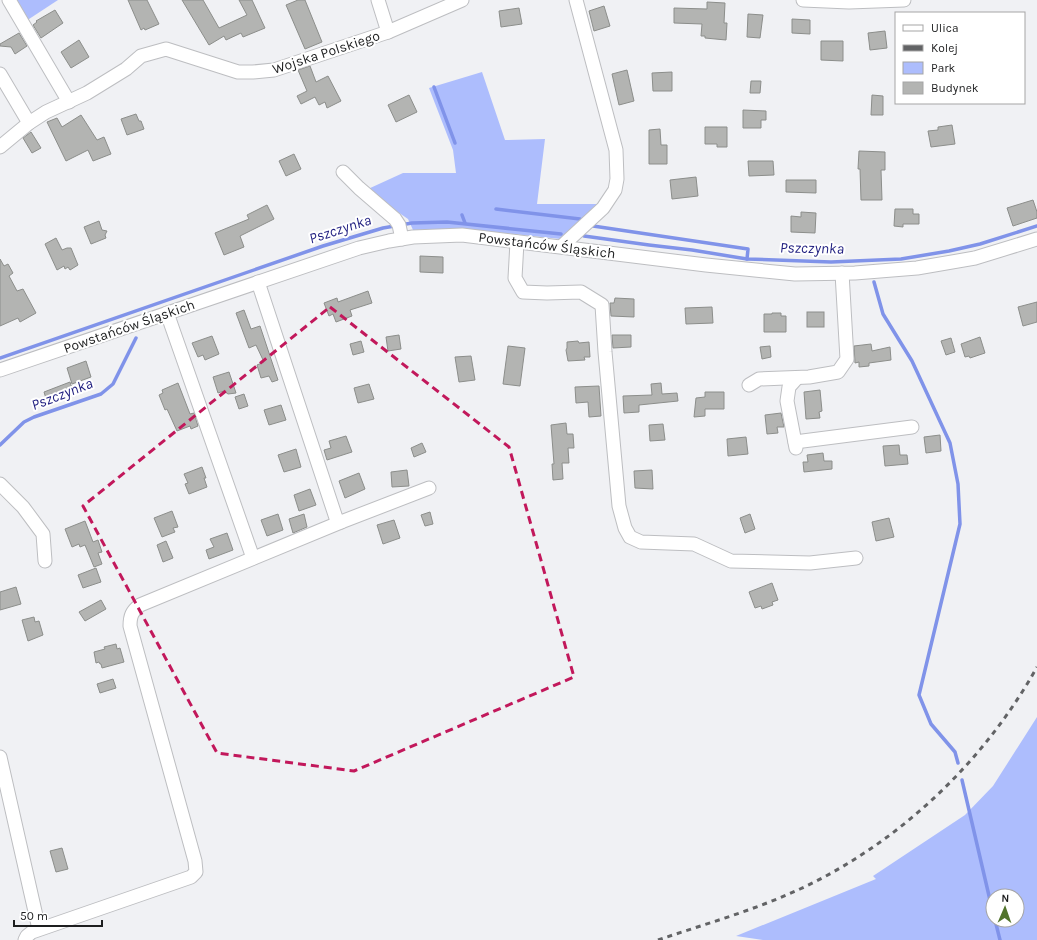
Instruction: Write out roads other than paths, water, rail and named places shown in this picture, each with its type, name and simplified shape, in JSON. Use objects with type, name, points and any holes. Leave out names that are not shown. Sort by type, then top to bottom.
[{"type":"street","points":[[9,0],[69,102]]},
{"type":"street","points":[[378,0],[388,32]]},
{"type":"street","name":"Wojska Polskiego","points":[[0,147],[29,123],[46,112],[87,92],[126,69],[141,56],[159,50],[166,49],[238,72],[274,70],[388,32],[462,0]]},
{"type":"street","points":[[562,246],[603,208],[610,199],[617,179],[616,150],[576,0]]},
{"type":"street","points":[[803,0],[849,2],[904,0]]},
{"type":"street","points":[[0,74],[29,123]]},
{"type":"street","points":[[343,172],[395,219],[399,225],[402,239]]},
{"type":"street","name":"Powstańców Śląskich","points":[[0,370],[358,248],[402,239],[428,236],[462,235],[562,246],[706,265],[794,274],[842,273],[917,268],[975,258],[1037,238]]},
{"type":"street","points":[[517,242],[515,278],[523,292],[581,292],[602,305],[619,506],[625,528],[630,537],[641,542],[694,544],[730,561],[810,563],[856,558]]},
{"type":"street","points":[[749,385],[759,379],[797,378],[838,372],[847,360],[842,273]]},
{"type":"street","points":[[258,282],[336,518],[341,522]]},
{"type":"street","points":[[167,313],[253,558]]},
{"type":"street","points":[[797,378],[789,387],[787,401],[796,445],[912,427]]},
{"type":"street","points":[[0,484],[23,507],[43,534],[45,561]]},
{"type":"street","points":[[25,940],[27,936],[39,929],[191,877],[196,872],[195,861],[130,626],[130,619],[134,610],[140,605],[253,558],[429,488]]},
{"type":"street","points":[[0,757],[39,929]]},
{"type":"waterway","points":[[434,87],[455,143]]},
{"type":"waterway","points":[[496,209],[580,219]]},
{"type":"waterway","points":[[462,215],[465,223]]},
{"type":"waterway","name":"Pszczynka","points":[[0,358],[323,246],[383,228],[412,223],[447,222],[561,234]]},
{"type":"waterway","points":[[593,226],[748,249],[747,259]]},
{"type":"waterway","name":"Pszczynka","points":[[584,236],[692,250],[747,259],[831,262],[901,259],[949,251],[980,244],[1037,226]]},
{"type":"waterway","points":[[874,282],[883,314],[912,361],[950,443],[958,484],[960,524],[919,695],[931,724],[955,752],[958,763]]},
{"type":"waterway","name":"Pszczynka","points":[[0,445],[24,422],[34,417],[101,394],[113,384],[136,338]]},
{"type":"waterway","points":[[962,780],[987,888]]},
{"type":"waterway","points":[[997,928],[1000,940]]},
{"type":"railway","points":[[658,940],[783,897],[836,870],[905,824],[965,767],[992,735],[1016,702],[1037,667]]}]
